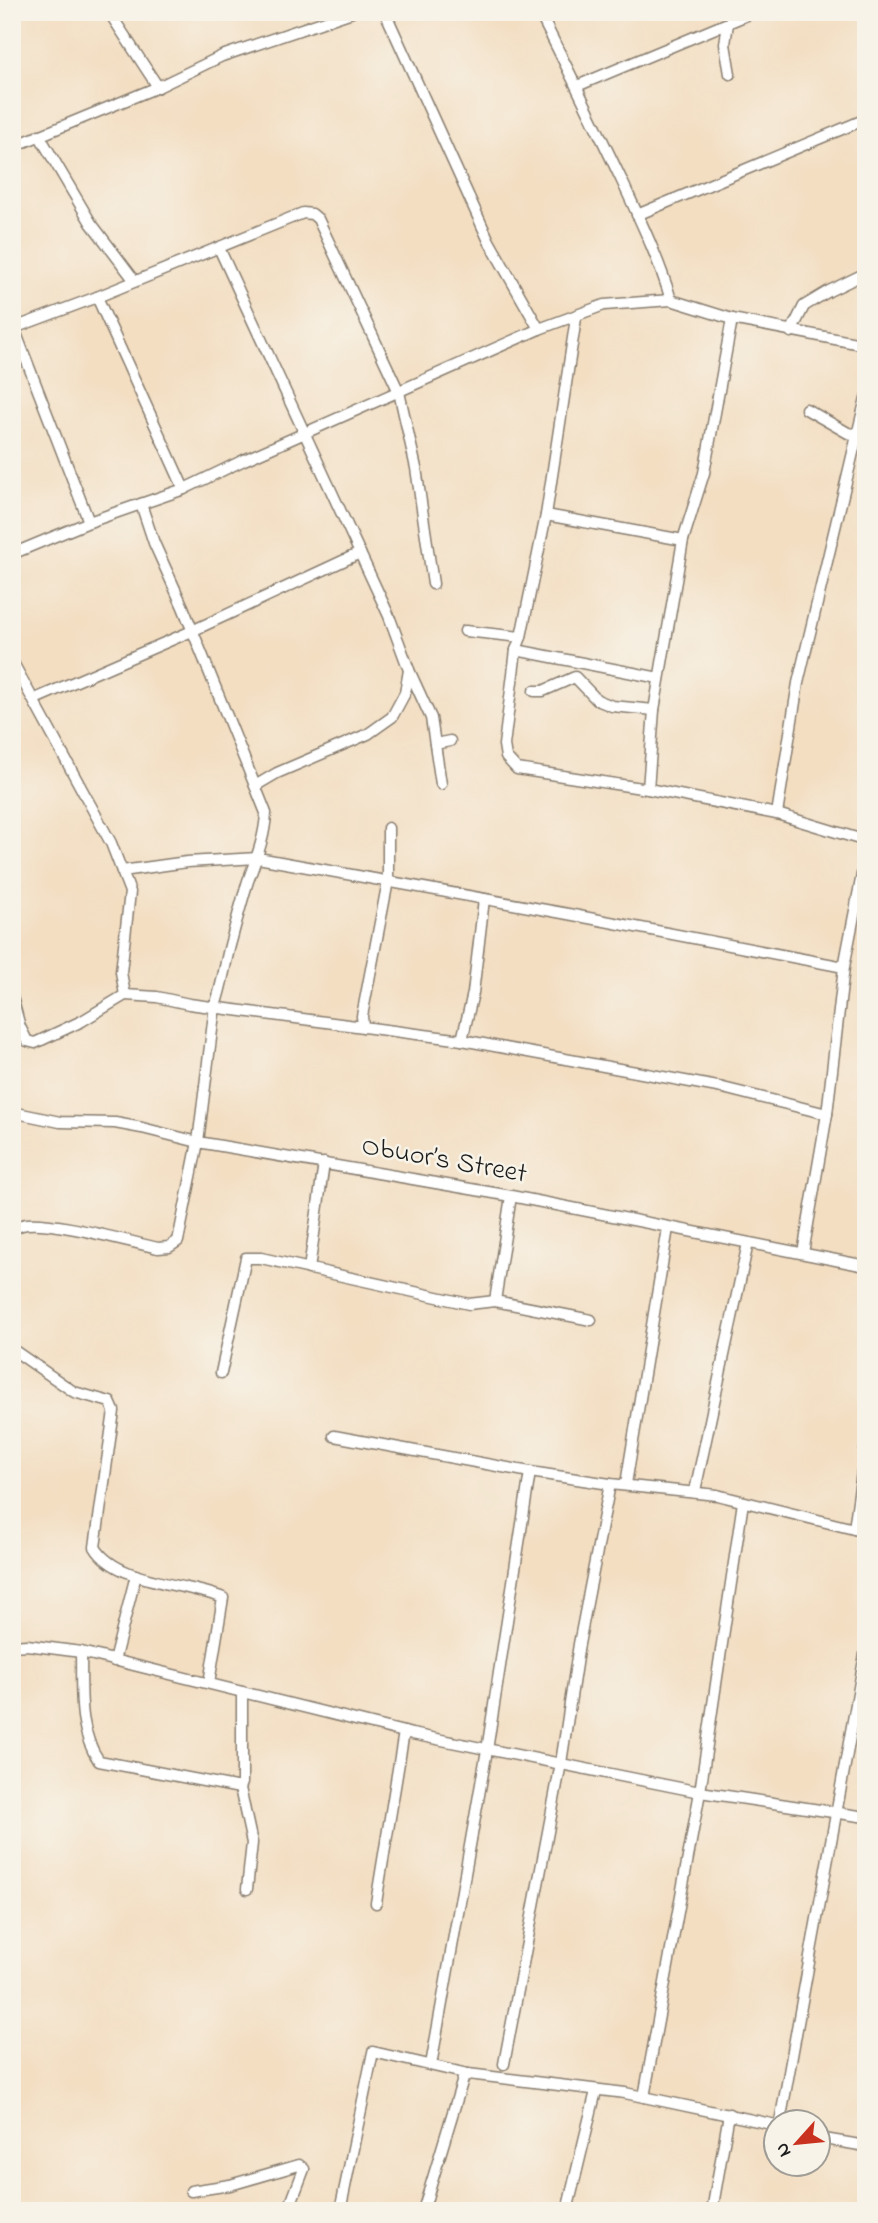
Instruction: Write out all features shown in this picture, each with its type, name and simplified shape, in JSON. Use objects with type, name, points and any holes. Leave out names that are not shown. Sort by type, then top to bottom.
[{"type":"street","points":[[109,12],[158,86]]},
{"type":"street","points":[[12,147],[222,56],[352,12]]},
{"type":"street","points":[[385,12],[489,241],[539,329]]},
{"type":"street","points":[[539,12],[638,215],[663,273],[671,300]]},
{"type":"street","points":[[577,86],[754,12]]},
{"type":"street","points":[[728,23],[725,44],[730,74]]},
{"type":"street","points":[[638,215],[866,119]]},
{"type":"street","points":[[39,135],[91,223],[135,281]]},
{"type":"street","points":[[89,522],[16,344],[13,326],[97,297],[303,213],[312,214],[318,219],[399,392],[416,468],[433,584]]},
{"type":"street","points":[[219,248],[389,616],[431,718],[441,784]]},
{"type":"street","points":[[791,332],[804,306],[866,273]]},
{"type":"street","points":[[97,297],[184,489]]},
{"type":"street","points":[[12,554],[89,522],[184,489],[539,329],[604,306],[671,300],[732,319],[866,345]]},
{"type":"street","points":[[576,318],[545,515],[516,650],[504,746],[506,757],[517,769],[648,789],[777,814],[866,841]]},
{"type":"street","points":[[648,789],[654,710],[682,540],[704,473],[732,319]]},
{"type":"street","points":[[777,814],[798,683],[866,398]]},
{"type":"street","points":[[806,409],[848,433],[858,435]]},
{"type":"street","points":[[12,1231],[21,1225],[37,1224],[74,1229],[158,1248],[169,1247],[178,1241],[198,1142],[215,1006],[222,988],[232,937],[258,858],[266,813],[154,543],[141,504]]},
{"type":"street","points":[[545,515],[682,540]]},
{"type":"street","points":[[35,699],[192,631],[360,552]]},
{"type":"street","points":[[465,631],[520,637]]},
{"type":"street","points":[[516,650],[659,678]]},
{"type":"street","points":[[12,661],[111,843],[130,891],[121,963],[125,995]]},
{"type":"street","points":[[255,786],[277,773],[368,734],[392,717],[405,693],[410,670]]},
{"type":"street","points":[[534,691],[543,691],[575,677],[597,701],[612,706],[654,710]]},
{"type":"street","points":[[435,744],[450,741]]},
{"type":"street","points":[[363,1027],[362,1016],[388,881],[388,828]]},
{"type":"street","points":[[803,1253],[827,1114],[844,967],[866,854]]},
{"type":"street","points":[[122,871],[187,862],[258,858],[844,967]]},
{"type":"street","points":[[461,1040],[473,993],[484,899]]},
{"type":"street","points":[[12,997],[23,1034],[27,1041],[35,1043],[82,1021],[125,995],[157,997],[189,1004],[461,1040],[723,1088],[827,1114]]},
{"type":"street","name":"Obuor’s Street","points":[[12,1112],[60,1122],[115,1123],[198,1142],[511,1196],[866,1266]]},
{"type":"street","points":[[309,1269],[324,1163]]},
{"type":"street","points":[[495,1301],[511,1196]]},
{"type":"street","points":[[626,1484],[668,1228]]},
{"type":"street","points":[[695,1491],[748,1243]]},
{"type":"street","points":[[221,1373],[246,1258],[261,1258],[469,1304],[495,1301],[591,1320]]},
{"type":"street","points":[[12,1349],[74,1392],[110,1402],[113,1406],[95,1547],[102,1559],[136,1575],[223,1598],[209,1683]]},
{"type":"street","points":[[334,1436],[530,1472],[610,1484],[695,1491],[860,1531],[866,1444]]},
{"type":"street","points":[[431,2066],[487,1750],[530,1472]]},
{"type":"street","points":[[505,2064],[610,1484]]},
{"type":"street","points":[[644,2097],[700,1792],[743,1502]]},
{"type":"street","points":[[114,1661],[136,1575]]},
{"type":"street","points":[[12,1646],[27,1645],[81,1652],[487,1750],[700,1792],[866,1817]]},
{"type":"street","points":[[781,2108],[866,1649]]},
{"type":"street","points":[[81,1652],[83,1718],[88,1745],[99,1761],[240,1788]]},
{"type":"street","points":[[242,1692],[240,1788],[252,1843],[247,1889]]},
{"type":"street","points":[[376,1903],[404,1732]]},
{"type":"street","points":[[340,2211],[373,2052],[468,2074],[644,2097],[762,2121]]},
{"type":"street","points":[[424,2211],[463,2079],[468,2074]]},
{"type":"street","points":[[567,2211],[596,2091]]},
{"type":"street","points":[[712,2211],[729,2114]]},
{"type":"street","points":[[832,2140],[866,2146]]},
{"type":"street","points":[[191,2191],[230,2185],[299,2165],[304,2169],[288,2211]]}]
